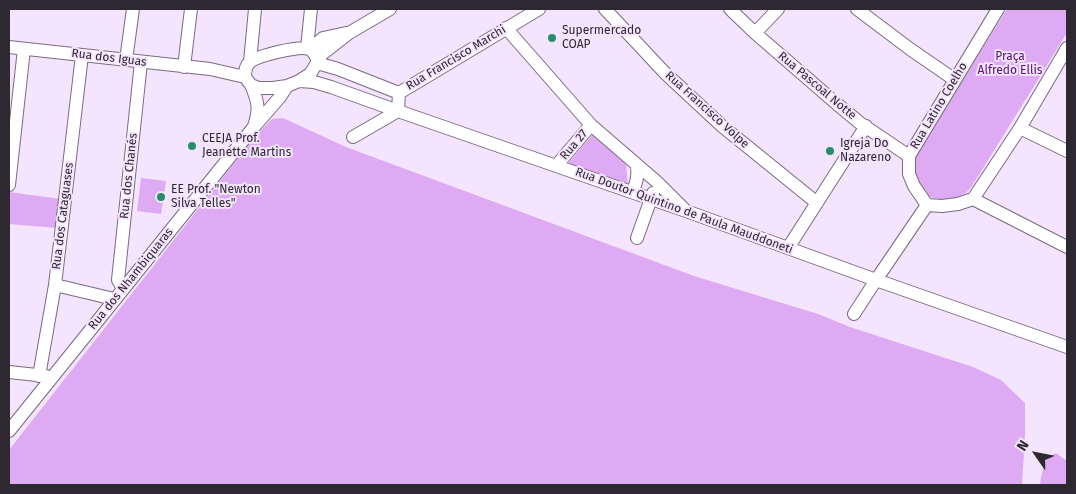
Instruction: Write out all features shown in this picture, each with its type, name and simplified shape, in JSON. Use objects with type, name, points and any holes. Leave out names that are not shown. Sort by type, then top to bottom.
[{"type":"street","points":[[126,60],[133,9]]},
{"type":"street","points":[[184,67],[191,9]]},
{"type":"street","points":[[248,72],[255,9]]},
{"type":"street","points":[[293,84],[310,74],[312,54],[311,9]]},
{"type":"street","points":[[312,54],[323,38],[349,32],[370,15],[390,9]]},
{"type":"street","name":"Rua Francisco Marchi","points":[[399,93],[539,9]]},
{"type":"street","name":"Rua Francisco Volpe","points":[[605,9],[665,73],[722,126],[817,203]]},
{"type":"street","name":"Rua Pascoal Notte","points":[[730,9],[755,34],[837,104],[909,156]]},
{"type":"street","points":[[755,34],[778,9]]},
{"type":"street","points":[[857,9],[955,80]]},
{"type":"street","name":"Rua Latino Coelho","points":[[928,205],[914,186],[909,174],[909,156],[998,9]]},
{"type":"street","points":[[506,28],[591,125],[657,182],[686,211]]},
{"type":"street","name":"Rua dos Iguas","points":[[9,47],[184,67],[248,72],[259,88],[273,88],[293,84]]},
{"type":"street","points":[[248,72],[256,58],[277,52],[294,48],[312,54]]},
{"type":"street","points":[[854,314],[928,205],[958,204],[973,199],[1020,128],[1067,48]]},
{"type":"street","points":[[9,185],[24,49]]},
{"type":"street","name":"Rua Francisco Marchi","points":[[312,54],[338,68],[399,93]]},
{"type":"street","name":"Rua dos Cataguases","points":[[39,376],[55,285],[82,55]]},
{"type":"street","name":"Rua dos Chanés","points":[[123,288],[118,280],[141,62]]},
{"type":"street","name":"Rua dos Nhambiquaras","points":[[248,72],[258,101],[257,117],[253,128]]},
{"type":"street","name":"Rua Doutor Quintino de Paula Mauddoneti","points":[[293,84],[314,82],[331,86],[1067,347]]},
{"type":"street","name":"Rua dos Nhambiquaras","points":[[9,431],[253,128],[293,84]]},
{"type":"street","name":"Rua Francisco Marchi","points":[[398,111],[399,93]]},
{"type":"street","points":[[353,137],[398,111]]},
{"type":"street","name":"Rua 27","points":[[556,166],[591,125]]},
{"type":"street","points":[[788,248],[866,126]]},
{"type":"street","points":[[1020,128],[1067,150]]},
{"type":"street","points":[[632,192],[637,184],[637,165]]},
{"type":"street","points":[[637,238],[657,182]]},
{"type":"street","points":[[973,199],[1067,247]]},
{"type":"street","points":[[55,285],[114,299]]},
{"type":"street","points":[[9,372],[54,377]]},
{"type":"green space","name":"Praça Alfredo Ellis","points":[[1007,9],[1067,9],[1067,33],[966,193],[946,201],[927,196],[919,190],[913,168],[916,156]]},
{"type":"green space","points":[[283,118],[346,147],[694,276],[818,314],[850,327],[973,367],[1001,380],[1025,403],[1022,485],[9,485],[9,450],[257,134],[272,119]]},
{"type":"green space","points":[[594,133],[626,164],[628,186],[567,165]]},
{"type":"green space","points":[[141,178],[166,181],[161,214],[137,211]]},
{"type":"green space","points":[[9,192],[61,199],[57,228],[9,224]]},
{"type":"green space","points":[[1056,453],[1067,461],[1067,485],[1040,485],[1046,459]]},
{"type":"place","name":"Supermercado COAP","points":[[552,38]]},
{"type":"place","name":"CEEJA Prof. Jeanette Martins","points":[[192,146]]},
{"type":"place","name":"Igreja Do Nazareno","points":[[830,151]]},
{"type":"place","name":"EE Prof. \"Newton Silva Telles\"","points":[[161,197]]}]
